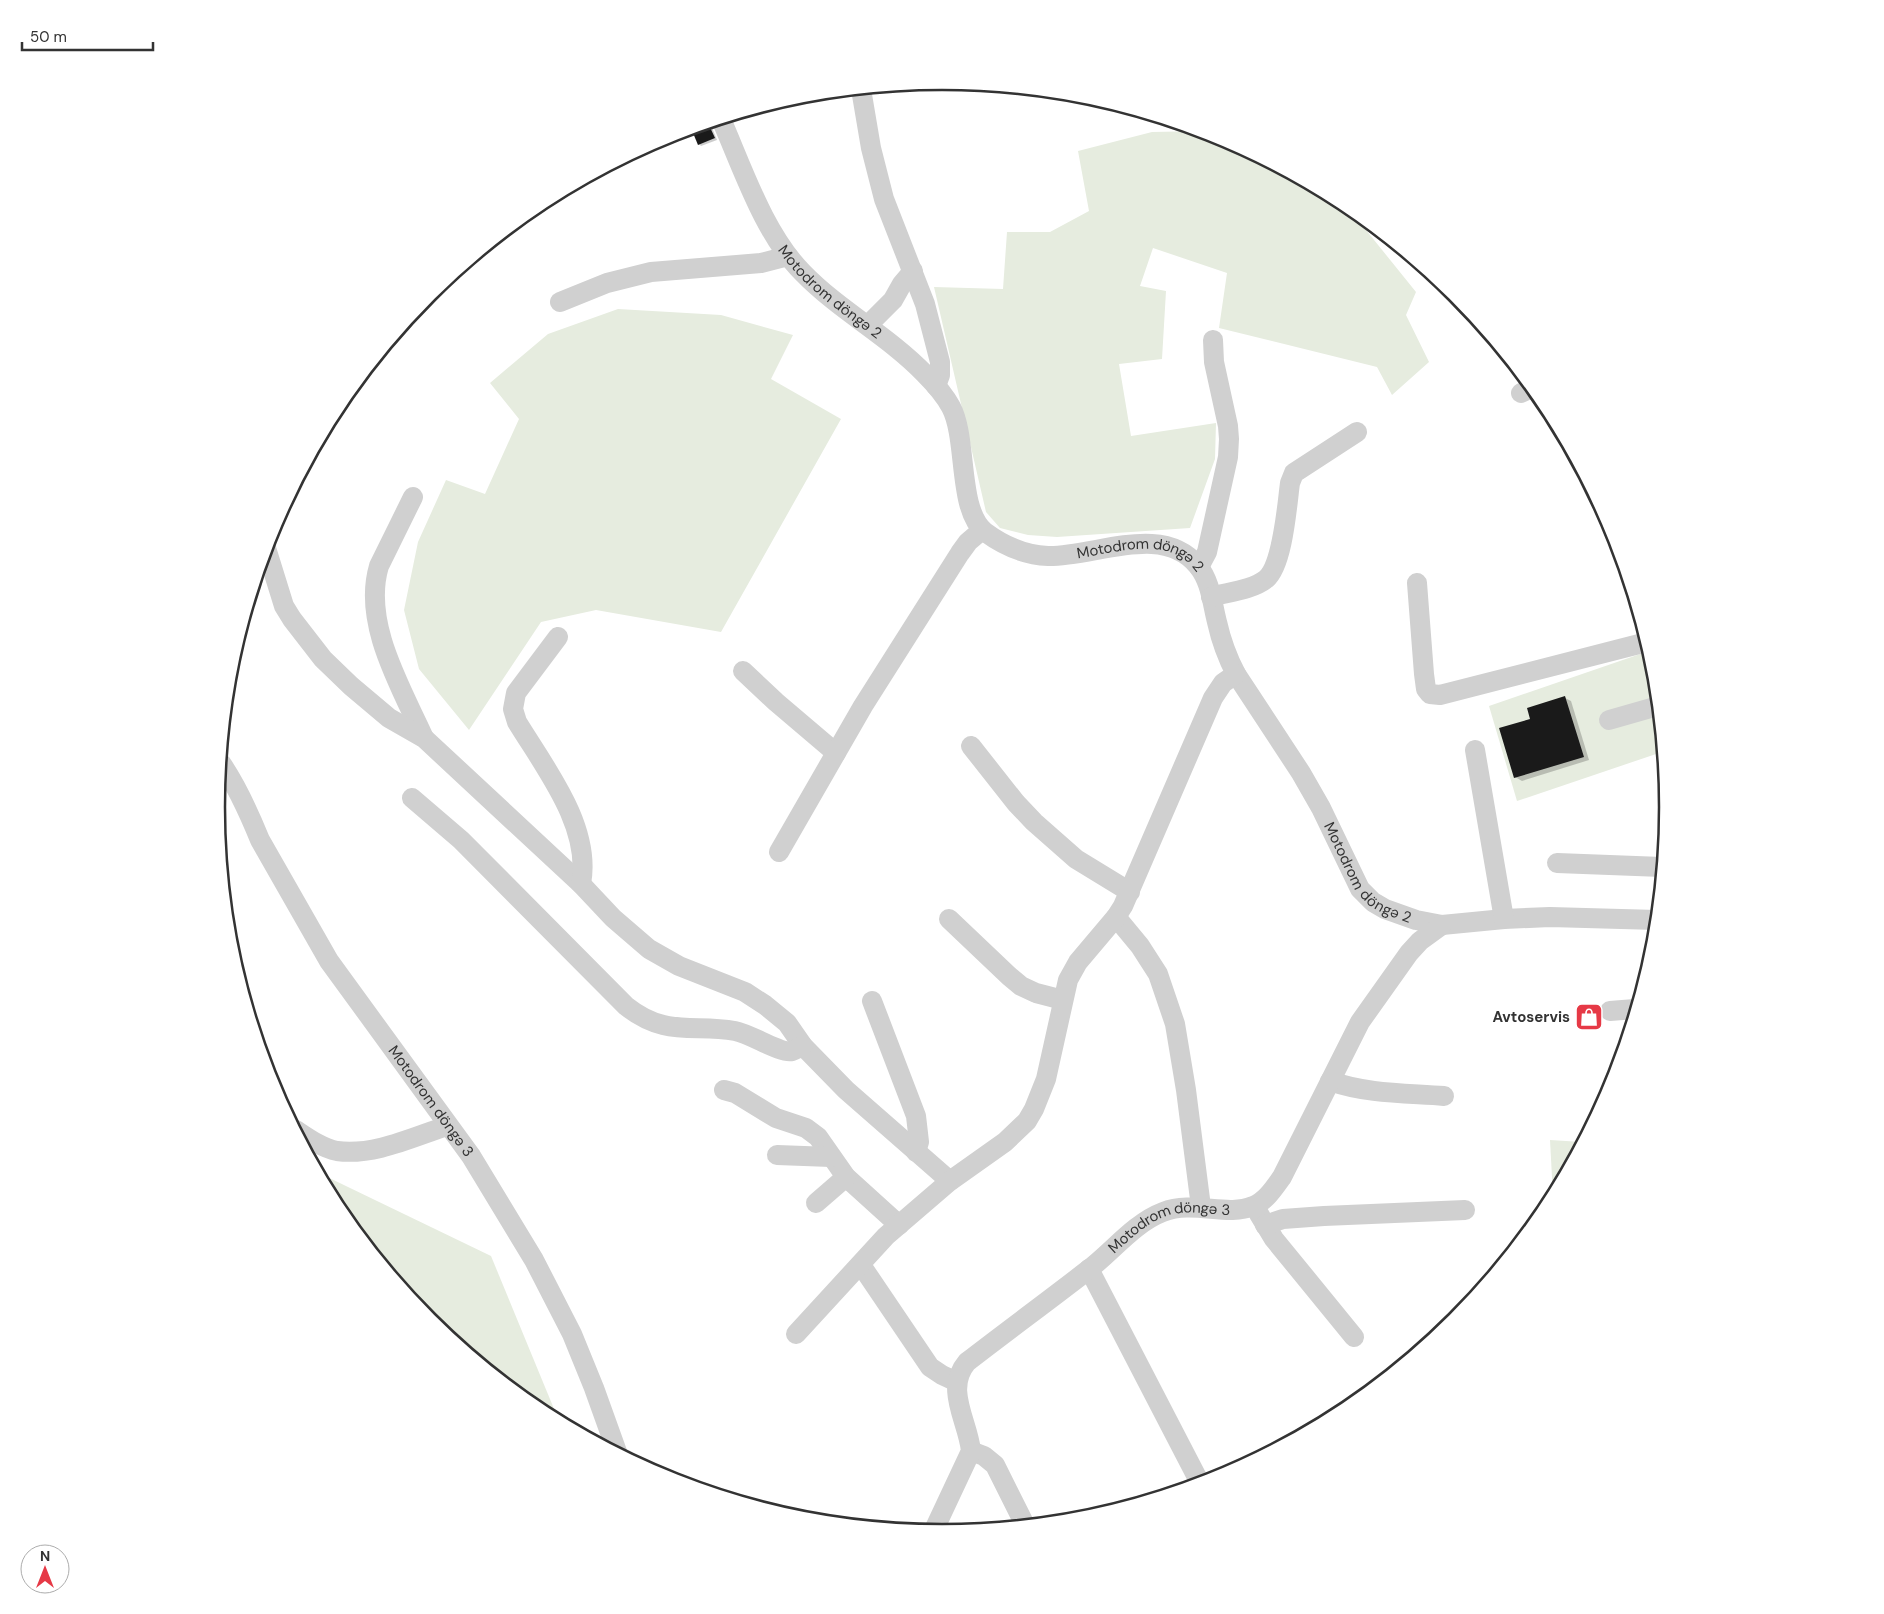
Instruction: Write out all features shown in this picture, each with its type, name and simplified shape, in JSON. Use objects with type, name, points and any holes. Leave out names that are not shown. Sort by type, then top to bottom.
[{"type":"street","points":[[862,95],[871,148],[884,199],[925,304],[940,362],[940,375],[936,386]]},
{"type":"street","name":"Motodrom döngə 2","points":[[723,124],[763,214],[788,256],[818,288],[868,325],[917,366],[936,386],[952,408],[958,428],[969,505],[982,530],[1003,545],[1022,552],[1047,556],[1160,543],[1178,549],[1199,567],[1207,580],[1222,643],[1236,674],[1301,773],[1321,808],[1360,889],[1365,895],[1384,909],[1416,920],[1442,925],[1504,918],[1550,916],[1650,920]]},
{"type":"street","points":[[560,302],[607,283],[651,272],[761,263],[788,256]]},
{"type":"street","points":[[868,325],[893,300],[902,284],[913,271]]},
{"type":"street","points":[[1199,567],[1208,552],[1228,457],[1228,426],[1214,362],[1213,340]]},
{"type":"street","points":[[1212,597],[1256,584],[1267,578],[1278,559],[1290,483],[1294,473],[1357,432]]},
{"type":"street","points":[[413,497],[375,578],[376,618],[385,650],[424,738]]},
{"type":"street","points":[[779,852],[863,706],[960,552],[982,530]]},
{"type":"street","points":[[270,560],[284,606],[292,619],[323,659],[351,686],[389,718],[424,738],[581,884],[612,918],[649,949],[679,966],[745,992],[787,1023],[803,1046],[846,1090],[950,1181]]},
{"type":"street","points":[[1417,583],[1424,674],[1426,689],[1430,694],[1440,695],[1640,644]]},
{"type":"street","points":[[558,637],[516,693],[513,709],[516,722],[569,810],[582,852],[584,870],[581,884]]},
{"type":"street","points":[[743,671],[836,753]]},
{"type":"street","points":[[796,1334],[886,1236],[950,1181],[1005,1142],[1027,1121],[1046,1079],[1068,980],[1078,962],[1116,916],[1130,892],[1213,698],[1223,682],[1236,674]]},
{"type":"street","points":[[1608,720],[1652,708]]},
{"type":"street","points":[[971,746],[1016,803],[1034,822],[1076,858],[1130,892]]},
{"type":"street","points":[[1475,750],[1504,918]]},
{"type":"street","name":"Motodrom döngə 3","points":[[226,772],[252,820],[260,840],[329,961],[447,1126],[471,1156],[534,1260],[572,1334],[614,1444]]},
{"type":"street","points":[[412,798],[462,840],[637,1015],[653,1023],[676,1028],[735,1031],[782,1051],[792,1051],[803,1046]]},
{"type":"street","points":[[1557,863],[1656,866]]},
{"type":"street","points":[[1116,916],[1140,946],[1158,974],[1175,1024],[1186,1090],[1200,1207]]},
{"type":"street","points":[[949,919],[1021,986],[1036,993],[1063,1000]]},
{"type":"street","name":"Motodrom döngə 3","points":[[957,1382],[960,1370],[967,1362],[1089,1269],[1135,1230],[1158,1215],[1176,1208],[1200,1207],[1234,1210],[1255,1206],[1271,1193],[1282,1177],[1360,1022],[1415,947],[1442,925]]},
{"type":"street","points":[[872,1000],[916,1116],[919,1142],[916,1152]]},
{"type":"street","points":[[1610,1011],[1630,1009]]},
{"type":"street","points":[[1330,1080],[1366,1091],[1444,1096]]},
{"type":"street","points":[[724,1090],[735,1093],[776,1118],[806,1128],[818,1137],[846,1177],[899,1225]]},
{"type":"street","points":[[306,1137],[336,1150],[361,1152],[447,1126]]},
{"type":"street","points":[[777,1155],[831,1157]]},
{"type":"street","points":[[816,1203],[846,1177]]},
{"type":"street","points":[[1255,1206],[1274,1239],[1354,1337]]},
{"type":"street","points":[[1265,1225],[1283,1219],[1465,1210]]},
{"type":"street","points":[[860,1265],[930,1367],[957,1382],[956,1396],[970,1439],[971,1451],[937,1524]]},
{"type":"street","points":[[1089,1269],[1196,1477]]},
{"type":"street","points":[[971,1451],[984,1456],[995,1465],[1023,1519]]},
{"type":"shaded area","points":[[1181,131],[1259,164],[1300,186],[1365,229],[1416,292],[1406,315],[1429,362],[1392,395],[1377,367],[1219,328],[1227,273],[1153,248],[1140,286],[1166,291],[1162,359],[1119,364],[1131,436],[1216,423],[1215,459],[1190,528],[1057,537],[1028,535],[1000,528],[986,512],[934,287],[1003,289],[1007,232],[1050,232],[1089,211],[1078,151],[1152,132]]},
{"type":"shaded area","points":[[618,309],[721,315],[793,335],[771,379],[841,419],[721,632],[596,610],[541,622],[469,730],[419,669],[404,610],[418,542],[446,480],[485,494],[519,419],[490,383],[548,334]]},
{"type":"shaded area","points":[[1642,653],[1653,713],[1656,754],[1517,801],[1489,706]]},
{"type":"shaded area","points":[[1550,1140],[1576,1142],[1563,1166],[1552,1183]]},
{"type":"shaded area","points":[[329,1178],[491,1256],[554,1410],[506,1376],[469,1346],[435,1314],[403,1280],[373,1243]]},
{"type":"building","points":[[711,129],[715,138],[698,145],[694,135]]},
{"type":"building","points":[[1565,696],[1584,757],[1514,778],[1499,728],[1530,719],[1527,708]]},
{"type":"place","name":"Avtoservis","points":[[1589,1017]]}]
